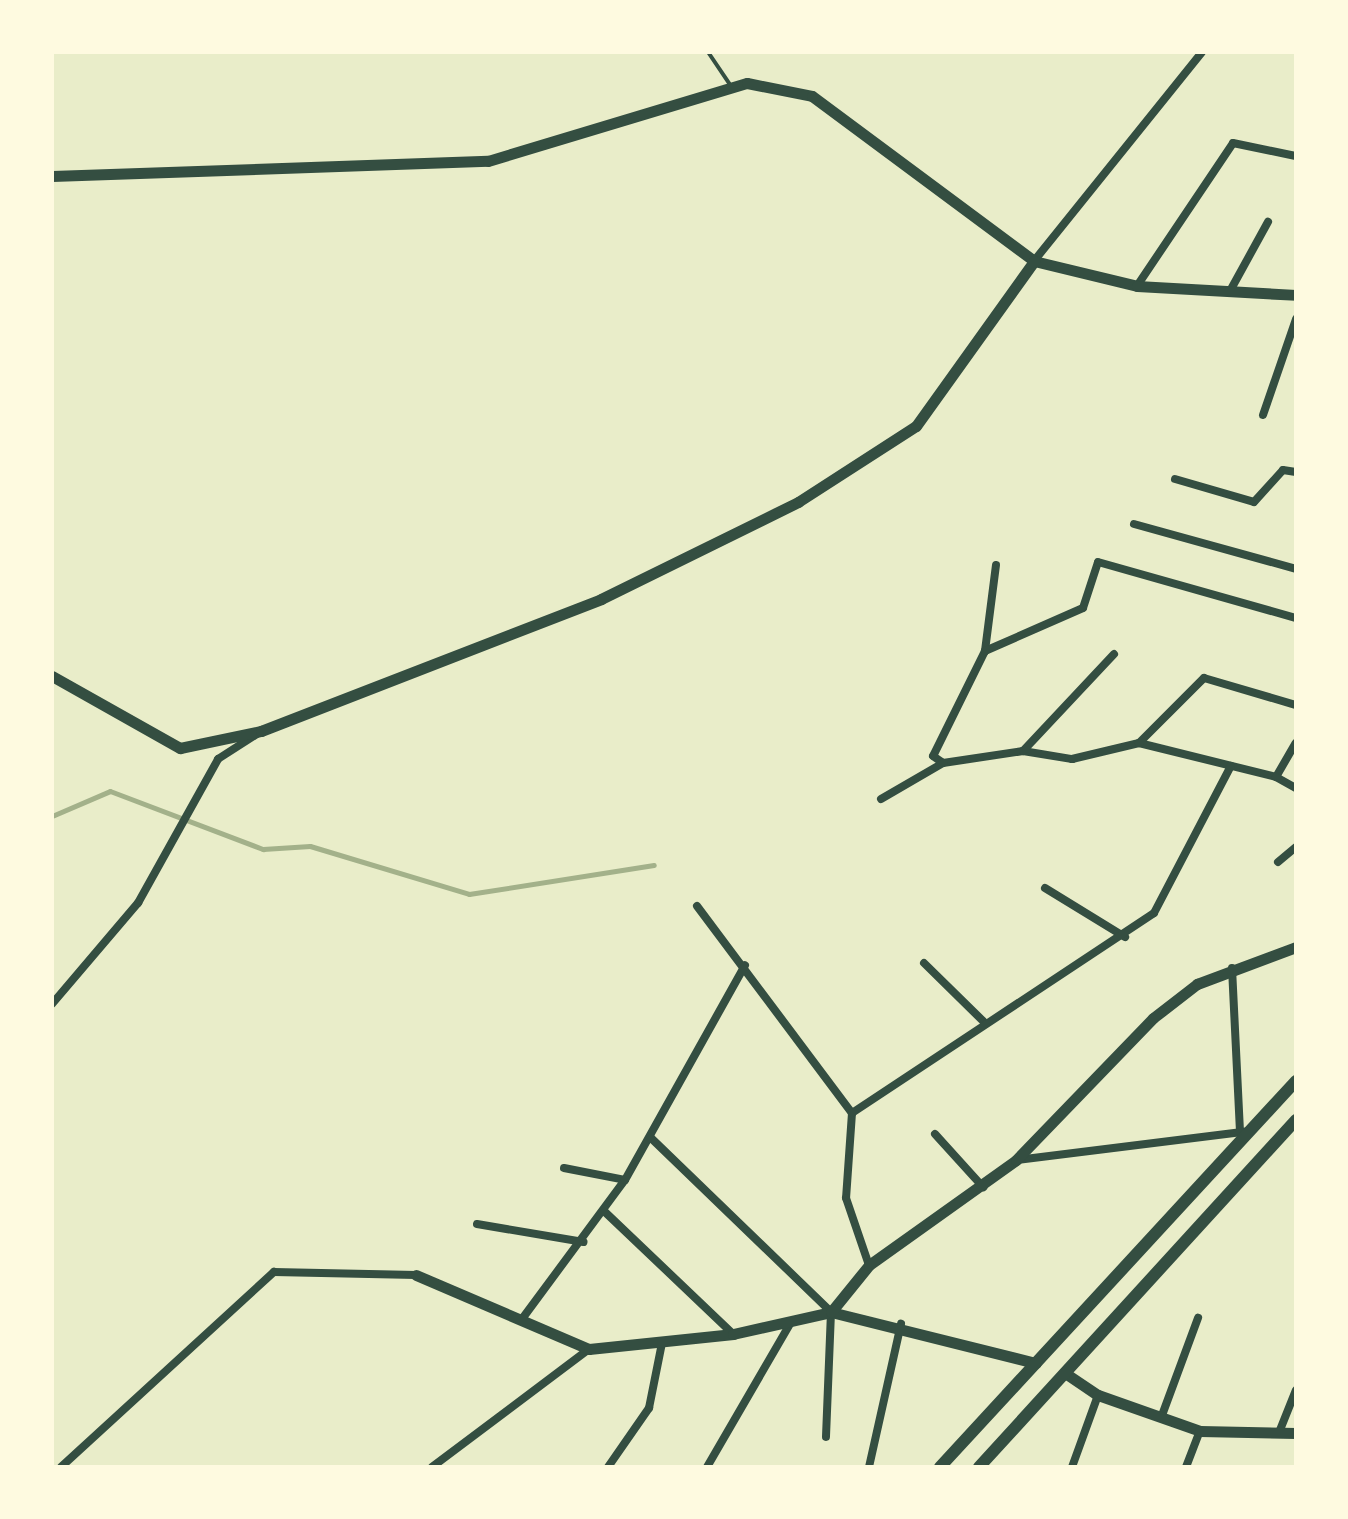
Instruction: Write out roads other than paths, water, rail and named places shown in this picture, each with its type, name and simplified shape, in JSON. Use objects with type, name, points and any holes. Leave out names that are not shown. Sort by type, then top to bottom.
[{"type":"main road","points":[[940,1467],[1173,1216],[1245,1130],[1296,1081]]},
{"type":"main road","points":[[979,1467],[1296,1120]]},
{"type":"main road","points":[[1173,1216],[1195,1234]]},
{"type":"street","points":[[52,676],[180,748],[261,731],[601,599],[798,502],[916,426],[1034,261],[1202,52]]},
{"type":"street","points":[[52,176],[488,161],[730,85],[812,96],[1034,261],[1137,286],[1296,295]]},
{"type":"street","points":[[1137,286],[1233,143],[1296,156]]},
{"type":"street","points":[[1230,291],[1268,222]]},
{"type":"street","points":[[1263,415],[1296,319]]},
{"type":"street","points":[[1175,479],[1254,502],[1283,470],[1296,472]]},
{"type":"street","points":[[1134,524],[1296,569]]},
{"type":"street","points":[[985,651],[1083,608],[1098,562],[1296,618]]},
{"type":"street","points":[[943,763],[933,756],[985,651],[996,565]]},
{"type":"street","points":[[1023,751],[1114,654]]},
{"type":"street","points":[[1139,743],[1204,678],[1296,705]]},
{"type":"street","points":[[52,1004],[138,903],[173,832],[218,759],[261,731]]},
{"type":"street","points":[[881,799],[943,763],[1023,751],[1072,759],[1139,743],[1276,777],[1296,788]]},
{"type":"street","points":[[1276,777],[1296,743]]},
{"type":"street","points":[[852,1113],[983,1021],[1125,937],[1154,913],[1231,766]]},
{"type":"street","points":[[1278,862],[1296,847]]},
{"type":"street","points":[[1045,888],[1125,937]]},
{"type":"street","points":[[697,906],[745,965],[852,1113],[846,1198],[869,1265]]},
{"type":"street","points":[[826,1437],[831,1312],[869,1265],[984,1188],[1016,1160],[1153,1018],[1197,984],[1232,968],[1296,947]]},
{"type":"street","points":[[924,963],[983,1021]]},
{"type":"street","points":[[522,1319],[605,1212],[745,965]]},
{"type":"street","points":[[1016,1160],[1245,1130],[1232,968]]},
{"type":"street","points":[[935,1134],[984,1188]]},
{"type":"street","points":[[650,1137],[831,1312]]},
{"type":"street","points":[[564,1168],[625,1180]]},
{"type":"street","points":[[605,1212],[733,1334]]},
{"type":"street","points":[[477,1224],[583,1242]]},
{"type":"street","points":[[61,1467],[274,1272],[416,1275],[589,1349],[733,1334],[831,1312],[901,1324],[1036,1363]]},
{"type":"street","points":[[1161,1418],[1198,1318]]},
{"type":"street","points":[[707,1467],[791,1322]]},
{"type":"street","points":[[869,1467],[901,1324]]},
{"type":"street","points":[[608,1467],[649,1408],[662,1343]]},
{"type":"street","points":[[432,1467],[589,1349]]},
{"type":"street","points":[[1065,1373],[1098,1395],[1200,1431],[1280,1430],[1296,1433]]},
{"type":"street","points":[[1280,1430],[1296,1390]]},
{"type":"street","points":[[1072,1467],[1098,1395]]},
{"type":"street","points":[[1186,1467],[1200,1431]]},
{"type":"street","points":[[712,1458],[718,1467]]},
{"type":"lane","points":[[708,52],[730,85]]},
{"type":"waterway","points":[[52,816],[110,791],[263,849],[310,846],[469,894],[654,865]]}]
